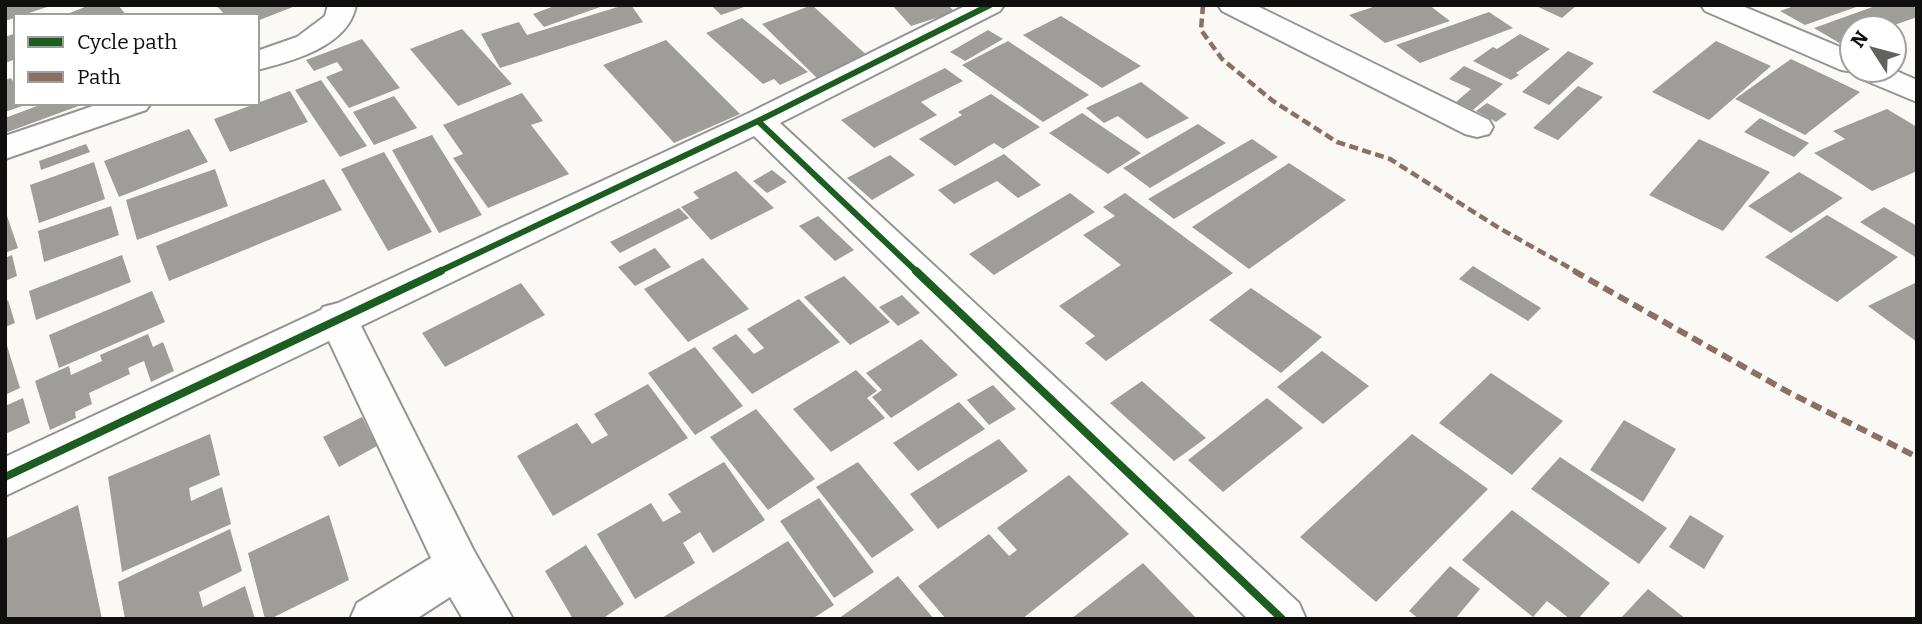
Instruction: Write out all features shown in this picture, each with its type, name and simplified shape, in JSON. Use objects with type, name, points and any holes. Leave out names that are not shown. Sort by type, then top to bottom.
[{"type":"street","points":[[259,60],[308,43],[339,20],[342,5]]},
{"type":"street","points":[[5,477],[337,317],[758,121],[990,5]]},
{"type":"street","points":[[1232,5],[1477,127]]},
{"type":"street","points":[[1715,5],[1838,57]]},
{"type":"street","points":[[1899,84],[1917,92]]},
{"type":"street","points":[[5,148],[129,105]]},
{"type":"street","points":[[758,121],[1282,619]]},
{"type":"street","points":[[337,317],[458,566],[489,619]]},
{"type":"street","points":[[374,619],[458,566]]},
{"type":"building","points":[[5,5],[50,5],[26,14],[14,14],[14,18],[5,21]]},
{"type":"building","points":[[90,5],[118,5],[125,14],[67,14]]},
{"type":"building","points":[[216,5],[298,5],[259,20],[259,14],[224,14]]},
{"type":"building","points":[[557,5],[603,6],[544,27],[533,14]]},
{"type":"building","points":[[631,5],[643,22],[500,68],[481,34],[519,22],[527,35]]},
{"type":"building","points":[[711,5],[746,5],[747,6],[721,15]]},
{"type":"building","points":[[812,5],[872,60],[820,81],[762,24]]},
{"type":"building","points":[[892,5],[948,5],[955,12],[911,26]]},
{"type":"building","points":[[1379,5],[1429,5],[1450,21],[1385,43],[1349,15]]},
{"type":"building","points":[[1534,5],[1577,5],[1562,18]]},
{"type":"building","points":[[1797,5],[1859,6],[1805,25],[1780,11]]},
{"type":"building","points":[[1878,5],[1914,5],[1917,17],[1908,20],[1908,14],[1853,14]]},
{"type":"building","points":[[1489,12],[1513,28],[1420,63],[1396,45]]},
{"type":"building","points":[[1061,16],[1141,66],[1102,88],[1023,35]]},
{"type":"building","points":[[742,18],[808,72],[780,85],[774,79],[763,84],[706,33]]},
{"type":"building","points":[[1838,19],[1838,42],[1814,28]]},
{"type":"building","points":[[462,29],[512,84],[458,106],[410,49]]},
{"type":"building","points":[[988,30],[1003,39],[965,61],[950,52]]},
{"type":"building","points":[[14,34],[14,60],[5,63],[5,37]]},
{"type":"building","points":[[1520,34],[1550,49],[1516,73],[1519,75],[1511,80],[1473,61],[1493,47],[1497,49]]},
{"type":"building","points":[[362,39],[400,88],[349,108],[326,77],[343,70],[337,62],[314,71],[306,60]]},
{"type":"building","points":[[666,40],[740,114],[674,143],[603,65]]},
{"type":"building","points":[[1008,41],[1089,95],[1043,122],[962,65]]},
{"type":"building","points":[[1716,41],[1771,66],[1709,120],[1652,92]]},
{"type":"building","points":[[1568,51],[1594,63],[1549,105],[1522,92]]},
{"type":"building","points":[[1791,59],[1838,81],[1838,84],[1860,92],[1805,135],[1735,99]]},
{"type":"building","points":[[1464,66],[1503,84],[1473,110],[1456,102],[1471,89],[1449,79]]},
{"type":"building","points":[[945,68],[963,81],[921,102],[937,115],[874,148],[841,120]]},
{"type":"building","points":[[11,78],[14,83],[14,105],[25,105],[5,112],[5,80]]},
{"type":"building","points":[[321,80],[367,146],[340,157],[295,90]]},
{"type":"building","points":[[1141,82],[1189,118],[1147,139],[1118,116],[1104,123],[1086,108]]},
{"type":"building","points":[[1578,86],[1603,97],[1558,140],[1533,128]]},
{"type":"building","points":[[290,91],[308,122],[230,152],[214,119],[259,105],[259,102]]},
{"type":"building","points":[[522,93],[543,121],[531,125],[569,174],[488,208],[453,158],[463,154],[443,125]]},
{"type":"building","points":[[991,94],[1040,127],[1003,149],[994,143],[955,166],[919,139],[962,115],[958,112]]},
{"type":"building","points":[[394,96],[417,128],[374,145],[353,112]]},
{"type":"building","points":[[1487,103],[1507,114],[1496,122],[1476,111]]},
{"type":"building","points":[[40,105],[81,105],[5,133],[5,118]]},
{"type":"building","points":[[1887,109],[1917,127],[1917,171],[1872,191],[1814,153],[1845,139],[1833,131]]},
{"type":"building","points":[[1082,113],[1141,153],[1108,174],[1049,133]]},
{"type":"building","points":[[1760,118],[1809,143],[1794,157],[1744,132]]},
{"type":"building","points":[[1198,124],[1226,143],[1150,188],[1123,168]]},
{"type":"building","points":[[189,129],[208,162],[119,197],[104,161]]},
{"type":"building","points":[[432,135],[482,215],[439,233],[392,150]]},
{"type":"building","points":[[1252,139],[1278,157],[1174,219],[1148,199]]},
{"type":"building","points":[[1699,139],[1770,172],[1723,231],[1649,195]]},
{"type":"building","points":[[86,144],[90,152],[41,170],[39,161]]},
{"type":"building","points":[[384,152],[432,232],[388,251],[341,169]]},
{"type":"building","points":[[1004,154],[1041,185],[1018,198],[997,181],[954,204],[938,190]]},
{"type":"building","points":[[890,155],[915,175],[872,200],[847,178]]},
{"type":"building","points":[[94,162],[105,199],[39,223],[30,185]]},
{"type":"building","points":[[1289,163],[1346,200],[1249,269],[1192,227]]},
{"type":"building","points":[[215,169],[228,206],[137,240],[126,200]]},
{"type":"building","points":[[772,170],[787,182],[767,193],[753,181]]},
{"type":"building","points":[[736,171],[774,208],[711,240],[681,207],[699,198],[693,192]]},
{"type":"building","points":[[1799,172],[1843,198],[1791,233],[1748,206]]},
{"type":"building","points":[[324,179],[342,210],[169,281],[156,246]]},
{"type":"building","points":[[1070,193],[1095,212],[994,275],[969,254]]},
{"type":"building","points":[[1125,193],[1233,273],[1106,361],[1085,343],[1095,336],[1059,306],[1121,265],[1083,235],[1115,216],[1103,207]]},
{"type":"building","points":[[111,206],[119,235],[44,262],[38,231]]},
{"type":"building","points":[[1884,207],[1917,226],[1917,258],[1860,222]]},
{"type":"building","points":[[679,208],[689,218],[620,253],[610,242]]},
{"type":"building","points":[[5,210],[18,248],[5,253]]},
{"type":"building","points":[[1827,215],[1898,257],[1837,302],[1765,257]]},
{"type":"building","points":[[818,216],[854,250],[835,261],[799,226]]},
{"type":"building","points":[[655,248],[671,267],[635,286],[618,267]]},
{"type":"building","points":[[12,255],[17,276],[5,281],[5,258]]},
{"type":"building","points":[[122,255],[131,282],[36,320],[29,291]]},
{"type":"building","points":[[703,258],[749,309],[688,342],[644,289]]},
{"type":"building","points":[[1473,266],[1541,308],[1528,321],[1459,279]]},
{"type":"building","points":[[844,276],[890,322],[850,345],[804,297]]},
{"type":"building","points":[[1917,282],[1917,342],[1868,306]]},
{"type":"building","points":[[521,283],[545,315],[445,367],[422,333]]},
{"type":"building","points":[[1251,288],[1322,337],[1281,373],[1209,320]]},
{"type":"building","points":[[152,291],[165,322],[59,368],[49,335]]},
{"type":"building","points":[[902,295],[920,313],[898,326],[879,307]]},
{"type":"building","points":[[799,299],[840,342],[752,394],[712,348],[736,334],[754,354],[764,348],[747,329]]},
{"type":"building","points":[[8,300],[15,323],[5,327],[5,302]]},
{"type":"building","points":[[148,334],[153,347],[163,342],[174,371],[151,382],[144,361],[128,368],[130,374],[89,393],[92,404],[75,412],[76,418],[50,430],[35,381],[69,366],[71,375],[102,361],[100,355]]},
{"type":"building","points":[[5,339],[20,388],[5,395]]},
{"type":"building","points":[[921,339],[958,375],[891,418],[872,397],[882,390],[866,373]]},
{"type":"building","points":[[695,347],[743,406],[695,435],[648,373]]},
{"type":"building","points":[[1322,351],[1369,386],[1323,424],[1277,387]]},
{"type":"building","points":[[856,370],[877,391],[867,398],[885,418],[831,452],[793,409]]},
{"type":"building","points":[[1491,373],[1563,421],[1512,475],[1439,423]]},
{"type":"building","points":[[1142,381],[1206,438],[1174,461],[1110,403]]},
{"type":"building","points":[[648,384],[688,438],[553,516],[517,456],[577,423],[592,444],[608,435],[594,414]]},
{"type":"building","points":[[993,385],[1016,409],[989,425],[967,400]]},
{"type":"building","points":[[23,398],[30,423],[5,434],[5,406]]},
{"type":"building","points":[[1267,398],[1303,428],[1223,492],[1188,460]]},
{"type":"building","points":[[959,402],[985,429],[918,471],[893,443]]},
{"type":"building","points":[[756,409],[815,479],[768,510],[710,437]]},
{"type":"building","points":[[362,417],[377,446],[339,467],[323,437]]},
{"type":"building","points":[[1624,420],[1676,449],[1643,502],[1590,470]]},
{"type":"building","points":[[210,434],[220,475],[189,488],[191,501],[222,487],[231,524],[122,572],[108,477]]},
{"type":"building","points":[[1412,434],[1488,489],[1376,602],[1300,537]]},
{"type":"building","points":[[999,439],[1028,471],[938,529],[910,494]]},
{"type":"building","points":[[1560,457],[1667,528],[1639,564],[1531,489]]},
{"type":"building","points":[[724,462],[765,520],[713,553],[700,532],[683,543],[695,563],[635,599],[597,534],[651,503],[663,522],[681,512],[668,494]]},
{"type":"building","points":[[858,462],[914,530],[872,558],[816,487]]},
{"type":"building","points":[[1069,475],[1129,534],[1022,619],[946,619],[918,586],[989,534],[1009,556],[1017,550],[997,528]]},
{"type":"building","points":[[819,498],[874,572],[834,598],[780,521]]},
{"type":"building","points":[[78,505],[102,619],[5,619],[5,539]]},
{"type":"building","points":[[1512,510],[1610,583],[1578,619],[1570,619],[1547,601],[1533,617],[1462,560]]},
{"type":"building","points":[[329,515],[349,580],[270,619],[265,619],[248,553]]},
{"type":"building","points":[[1690,515],[1724,536],[1704,569],[1669,547]]},
{"type":"building","points":[[230,529],[242,571],[199,592],[203,607],[245,586],[255,619],[125,619],[118,582]]},
{"type":"building","points":[[788,541],[834,605],[812,619],[660,619]]},
{"type":"building","points":[[586,545],[624,604],[602,619],[573,619],[545,571]]},
{"type":"building","points":[[1143,563],[1197,619],[1071,619]]},
{"type":"building","points":[[1450,566],[1480,589],[1455,619],[1419,619],[1409,611]]},
{"type":"building","points":[[898,576],[934,619],[838,619]]},
{"type":"building","points":[[1648,589],[1686,619],[1620,619]]},
{"type":"marked path","points":[[1203,5],[1201,30],[1222,59],[1273,101],[1337,142],[1390,159],[1499,228],[1790,393],[1917,457]]},
{"type":"cycle path","points":[[5,477],[758,121],[990,5]]},
{"type":"cycle path","points":[[758,121],[1282,619]]}]
